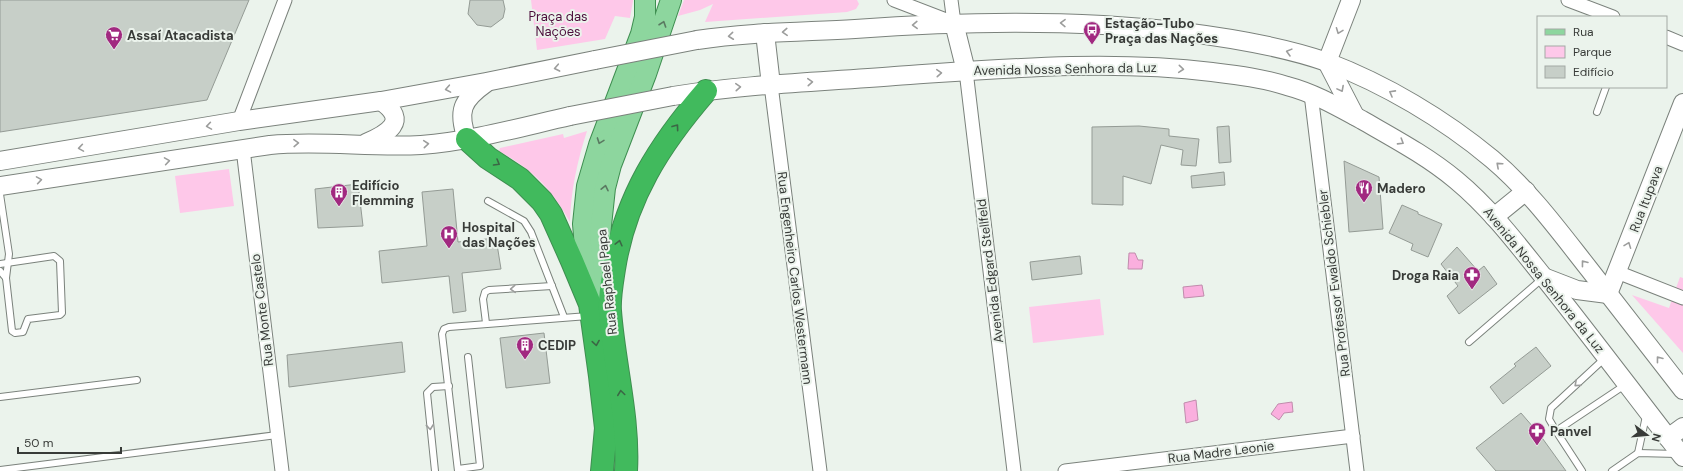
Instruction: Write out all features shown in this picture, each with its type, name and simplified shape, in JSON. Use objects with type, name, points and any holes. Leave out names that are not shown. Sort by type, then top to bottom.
[{"type":"highway","points":[[597,310],[616,258],[624,226],[633,200],[647,170],[664,143],[706,90]]},
{"type":"highway","points":[[467,139],[488,158],[506,168],[531,188],[542,201],[560,233],[597,310]]},
{"type":"highway","name":"Rua Raphael Papa","points":[[597,310],[626,431]]},
{"type":"highway","name":"Rua Raphael Papa","points":[[597,310],[606,446],[602,471]]},
{"type":"highway","points":[[626,431],[626,471]]},
{"type":"main road","name":"Rua Raphael Papa","points":[[597,310],[584,244],[585,203],[592,166],[641,34],[645,17],[645,0]]},
{"type":"main road","name":"Rua Raphael Papa","points":[[597,310],[600,235],[605,188],[613,158],[646,74],[671,0]]},
{"type":"main road","points":[[1351,0],[1327,62],[1355,116]]},
{"type":"main road","points":[[0,161],[239,121],[382,101],[697,40],[765,33],[954,23],[1084,23],[1158,29],[1231,38],[1327,62],[1380,87],[1436,119],[1492,159],[1526,191],[1683,390]]},
{"type":"main road","points":[[954,23],[966,71]]},
{"type":"main road","points":[[765,33],[771,85]]},
{"type":"main road","name":"Avenida Nossa Senhora da Luz","points":[[0,186],[290,143],[421,145],[467,139],[570,116],[706,90],[966,71],[1086,66],[1165,68],[1263,79],[1311,94],[1355,116],[1394,138],[1437,166],[1469,192],[1494,217],[1544,277],[1682,456]]},
{"type":"main road","points":[[467,139],[462,124],[462,111],[469,96],[486,82]]},
{"type":"main road","points":[[363,144],[383,136],[390,130],[394,122],[395,114],[390,107],[382,101]]},
{"type":"main road","name":"Rua Itupava","points":[[1608,294],[1683,103]]},
{"type":"main road","points":[[1494,217],[1526,191]]},
{"type":"main road","points":[[1544,277],[1577,290],[1608,294]]},
{"type":"main road","points":[[1668,438],[1683,427]]},
{"type":"main road","name":"Rua Raphael Papa","points":[[626,431],[637,471]]},
{"type":"street","points":[[239,121],[285,0]]},
{"type":"street","points":[[894,0],[954,23],[951,0]]},
{"type":"street","points":[[1568,0],[1610,16]]},
{"type":"street","points":[[1667,37],[1683,44]]},
{"type":"street","name":"Avenida Edgard Stellfeld","points":[[966,71],[1014,471]]},
{"type":"street","name":"Rua Engenheiro Carlos Westermann","points":[[771,85],[820,471]]},
{"type":"street","name":"Rua Professor Ewaldo Schiebler","points":[[1311,94],[1357,471]]},
{"type":"street","name":"Rua Monte Castelo","points":[[243,149],[282,471]]},
{"type":"street","points":[[1617,272],[1683,298]]},
{"type":"street","name":"Rua Madre Leonie","points":[[1065,471],[1353,436]]},
{"type":"lane","points":[[1597,112],[1606,88]]},
{"type":"lane","points":[[0,194],[9,254],[8,263],[6,278],[12,331],[15,333],[23,332],[28,319],[60,315],[62,313],[60,261],[57,257],[54,256],[8,263],[0,264]]},
{"type":"lane","points":[[488,201],[524,221],[531,232],[564,317]]},
{"type":"lane","points":[[0,271],[6,278]]},
{"type":"lane","points":[[1469,342],[1544,277]]},
{"type":"lane","points":[[486,323],[483,299],[485,292],[552,286]]},
{"type":"lane","points":[[468,357],[481,468],[458,470],[442,334],[444,329],[449,327],[486,323],[564,317],[597,310]]},
{"type":"lane","points":[[1582,471],[1549,419],[1551,408],[1606,357]]},
{"type":"lane","points":[[0,396],[138,380]]},
{"type":"lane","points":[[1556,431],[1626,384]]},
{"type":"lane","points":[[435,471],[427,393],[433,387],[449,386]]},
{"type":"lane","points":[[1638,453],[1647,411]]},
{"type":"lane","points":[[0,470],[277,435]]},
{"type":"lane","points":[[1612,471],[1638,453],[1682,456]]},
{"type":"green space","name":"Praça das Nações","points":[[531,0],[633,1],[630,18],[615,16],[605,39],[537,50]]},
{"type":"green space","points":[[684,0],[857,0],[859,4],[856,9],[847,12],[705,22],[713,4],[700,10],[678,16]]},
{"type":"green space","points":[[587,131],[575,176],[570,222],[556,199],[540,181],[522,165],[499,151],[500,148],[563,134],[564,138]]},
{"type":"green space","points":[[229,169],[234,206],[180,213],[175,176]]},
{"type":"green space","points":[[1680,277],[1683,278],[1683,353],[1632,295],[1669,308]]},
{"type":"green space","points":[[1100,299],[1104,335],[1033,343],[1029,307]]},
{"type":"shaded area","points":[[1129,253],[1135,253],[1138,260],[1143,260],[1142,269],[1128,269]]},
{"type":"shaded area","points":[[1202,285],[1204,296],[1184,298],[1183,287]]},
{"type":"shaded area","points":[[1196,400],[1198,420],[1186,423],[1184,403]]},
{"type":"shaded area","points":[[1292,402],[1293,412],[1284,413],[1279,420],[1271,414],[1278,404]]},
{"type":"building","name":"Assaí Atacadista","points":[[0,0],[249,0],[207,100],[0,132]]},
{"type":"building","points":[[470,0],[503,0],[505,9],[503,18],[491,27],[477,25],[468,14]]},
{"type":"building","points":[[1139,126],[1169,129],[1169,136],[1199,139],[1196,166],[1181,165],[1183,150],[1161,145],[1151,184],[1123,176],[1123,205],[1092,204],[1092,127]]},
{"type":"building","points":[[1229,126],[1231,162],[1219,163],[1217,127]]},
{"type":"building","name":"Madero","points":[[1344,161],[1379,177],[1383,229],[1349,232]]},
{"type":"building","points":[[1224,172],[1225,185],[1192,188],[1191,176]]},
{"type":"building","name":"Edifício Flemming","points":[[358,184],[363,226],[318,228],[315,189]]},
{"type":"building","name":"Hospital das Nações","points":[[453,189],[458,242],[496,238],[501,269],[462,273],[466,311],[453,313],[449,276],[382,283],[379,251],[427,246],[422,192]]},
{"type":"building","points":[[1402,205],[1418,212],[1418,214],[1442,224],[1428,257],[1411,250],[1413,244],[1389,233]]},
{"type":"building","points":[[1457,247],[1478,271],[1484,266],[1497,284],[1459,314],[1447,296],[1458,286],[1441,264]]},
{"type":"building","points":[[1080,256],[1082,274],[1032,280],[1030,262]]},
{"type":"building","name":"CEDIP","points":[[544,333],[550,383],[506,388],[500,338]]},
{"type":"building","points":[[402,342],[405,372],[289,387],[287,355]]},
{"type":"building","points":[[1536,347],[1551,366],[1503,404],[1490,387],[1516,366],[1514,364]]},
{"type":"building","points":[[1521,413],[1540,435],[1566,471],[1496,471],[1476,448]]},
{"type":"place","name":"Estação-Tubo Praça das Nações","points":[[1092,45]]},
{"type":"place","name":"Assaí Atacadista","points":[[114,50]]},
{"type":"place","name":"Madero","points":[[1364,203]]},
{"type":"place","name":"Edifício Flemming","points":[[339,207]]},
{"type":"place","name":"Hospital das Nações","points":[[449,249]]},
{"type":"place","name":"Droga Raia","points":[[1472,290]]},
{"type":"place","name":"CEDIP","points":[[525,360]]},
{"type":"place","name":"Panvel","points":[[1537,446]]}]
